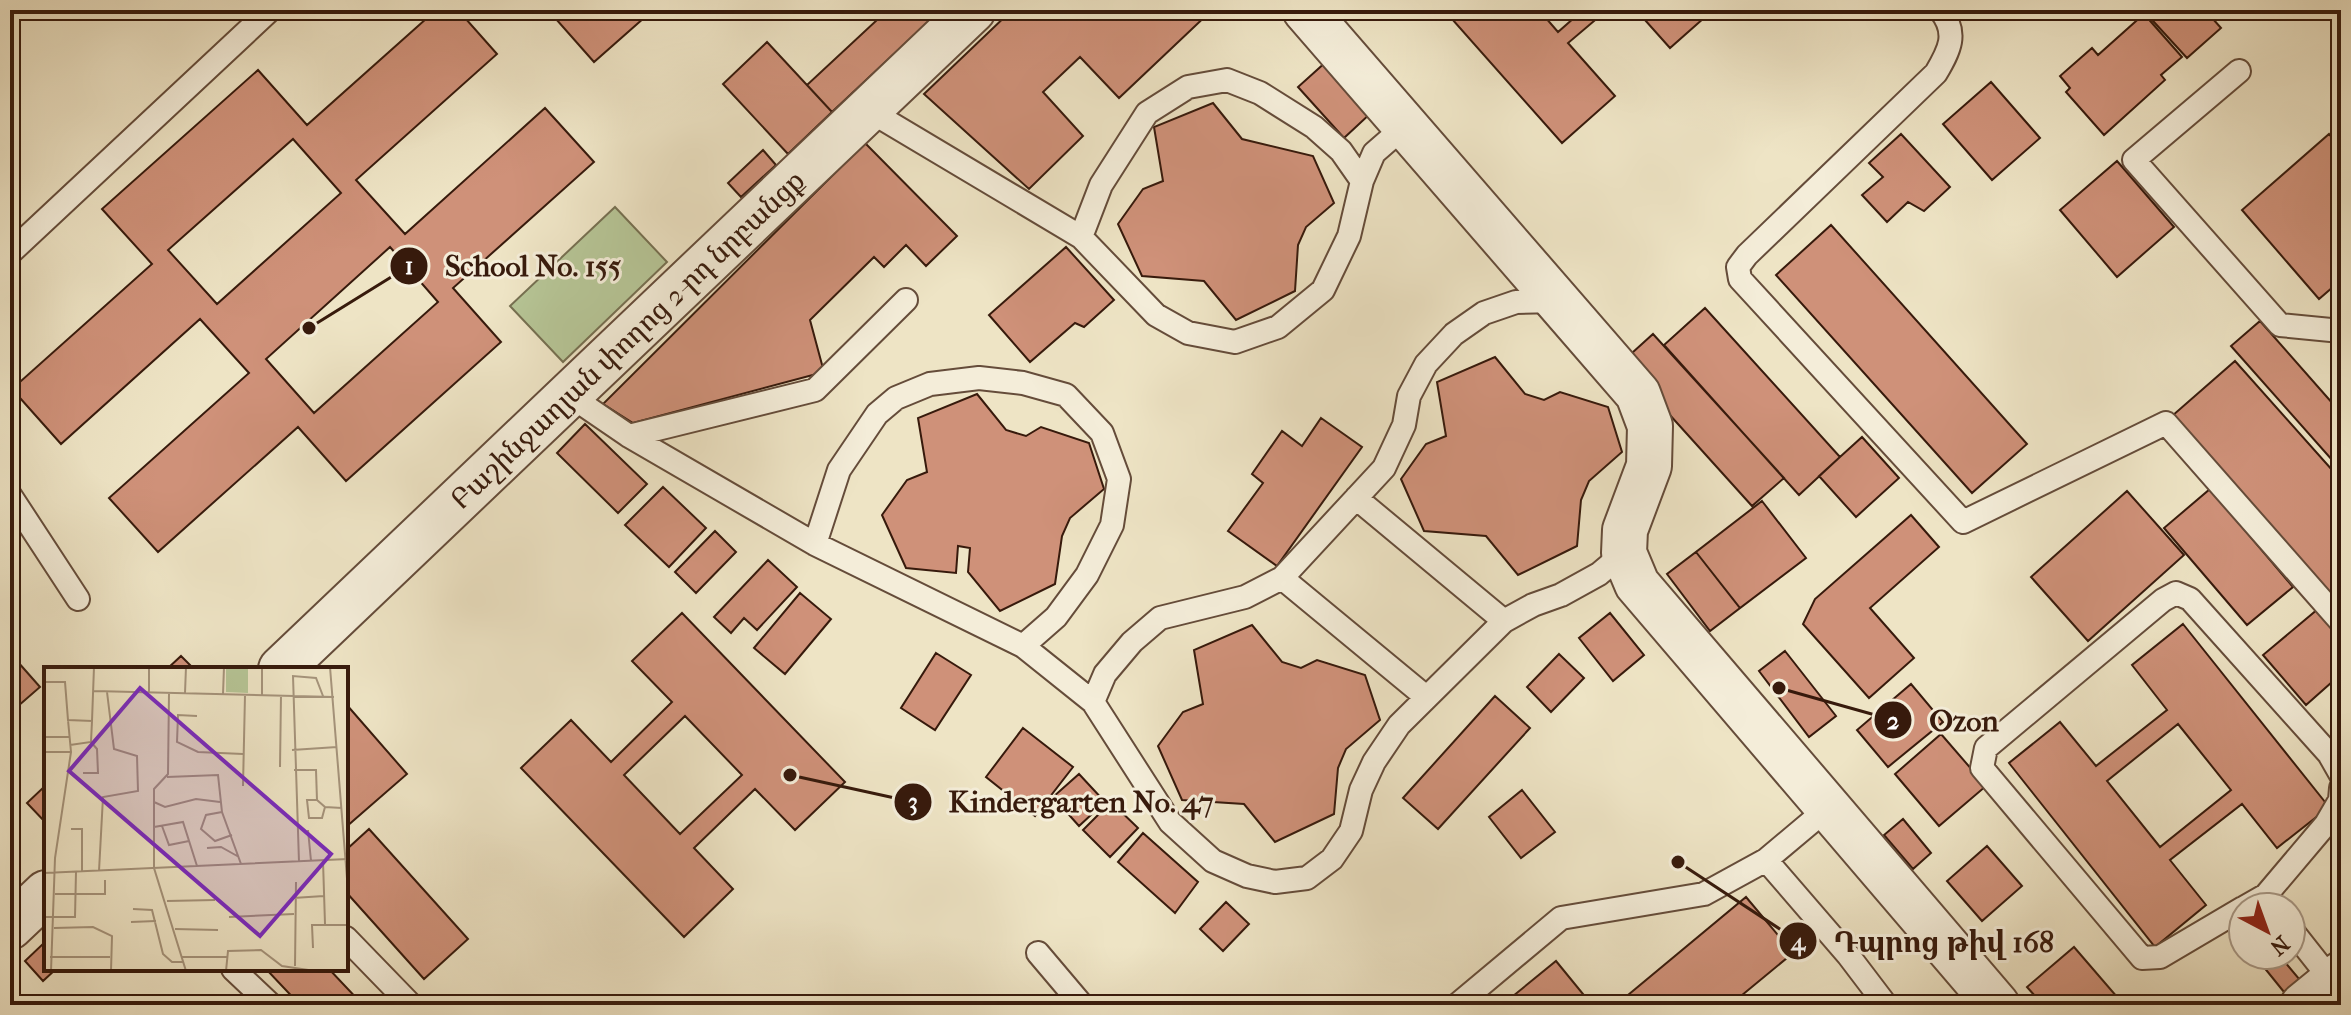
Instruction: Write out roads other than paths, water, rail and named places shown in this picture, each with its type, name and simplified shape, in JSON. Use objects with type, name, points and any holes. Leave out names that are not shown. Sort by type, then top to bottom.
[{"type":"street","name":"Բաշինջաղյան փողոց 2-րդ նրբանցք","points":[[283,667],[973,10]]},
{"type":"street","points":[[1305,10],[1638,394],[1650,426],[1649,466],[1625,530],[1624,553],[1637,584],[1997,1005]]},
{"type":"lane","points":[[10,253],[270,10]]},
{"type":"lane","points":[[1940,10],[1948,20],[1951,48],[1936,73],[1747,255],[1738,267],[1740,279],[1963,522],[2166,423],[2341,622]]},
{"type":"lane","points":[[2239,71],[2134,160],[2280,325],[2341,331]]},
{"type":"lane","points":[[1081,237],[1101,185],[1147,113],[1188,87],[1227,80],[1260,93],[1314,127],[1341,151],[1362,181]]},
{"type":"lane","points":[[868,110],[1081,237],[1156,315],[1188,333],[1235,342],[1278,327],[1323,290],[1349,236],[1362,181],[1374,153],[1405,126]]},
{"type":"lane","points":[[629,436],[815,390],[906,300]]},
{"type":"lane","points":[[1093,702],[1105,674],[1132,642],[1160,618],[1245,597],[1282,578],[1384,468],[1404,425],[1409,396],[1426,364],[1454,334],[1484,313],[1516,302],[1558,301]]},
{"type":"lane","points":[[815,544],[839,470],[877,414],[896,398],[930,384],[979,378],[1023,383],[1066,395],[1102,433],[1111,456],[1119,479],[1112,525],[1087,575],[1064,606],[1023,646]]},
{"type":"lane","points":[[569,395],[629,436],[815,544],[1023,646],[1093,702],[1170,822],[1213,861],[1247,876],[1275,882],[1307,878],[1332,859],[1351,831],[1361,790],[1374,762],[1399,725],[1504,621],[1599,574],[1624,553]]},
{"type":"lane","points":[[10,495],[78,599]]},
{"type":"lane","points":[[1356,498],[1504,621]]},
{"type":"lane","points":[[1282,578],[1426,697]]},
{"type":"lane","points":[[2227,918],[2160,957],[2142,958],[1982,768],[1986,748],[2163,600],[2176,593],[2190,599],[2329,754],[2341,775]]},
{"type":"lane","points":[[2277,891],[2326,824],[2340,800],[2341,788]]},
{"type":"lane","points":[[1457,1005],[1561,918],[1704,894],[1766,860],[1816,818]]},
{"type":"lane","points":[[1766,860],[1848,955],[1886,1005]]},
{"type":"lane","points":[[348,940],[411,1005]]},
{"type":"lane","points":[[1038,953],[1082,1005]]},
{"type":"lane","points":[[2307,956],[2325,987]]},
{"type":"lane","points":[[235,971],[271,1005]]},
{"type":"place","name":"School No. 155","points":[[309,328]]},
{"type":"place","name":"Ozon","points":[[1779,688]]},
{"type":"place","name":"Kindergarten No. 47","points":[[790,775]]},
{"type":"place","name":"Դպրոց թիվ 168","points":[[1678,862]]}]
